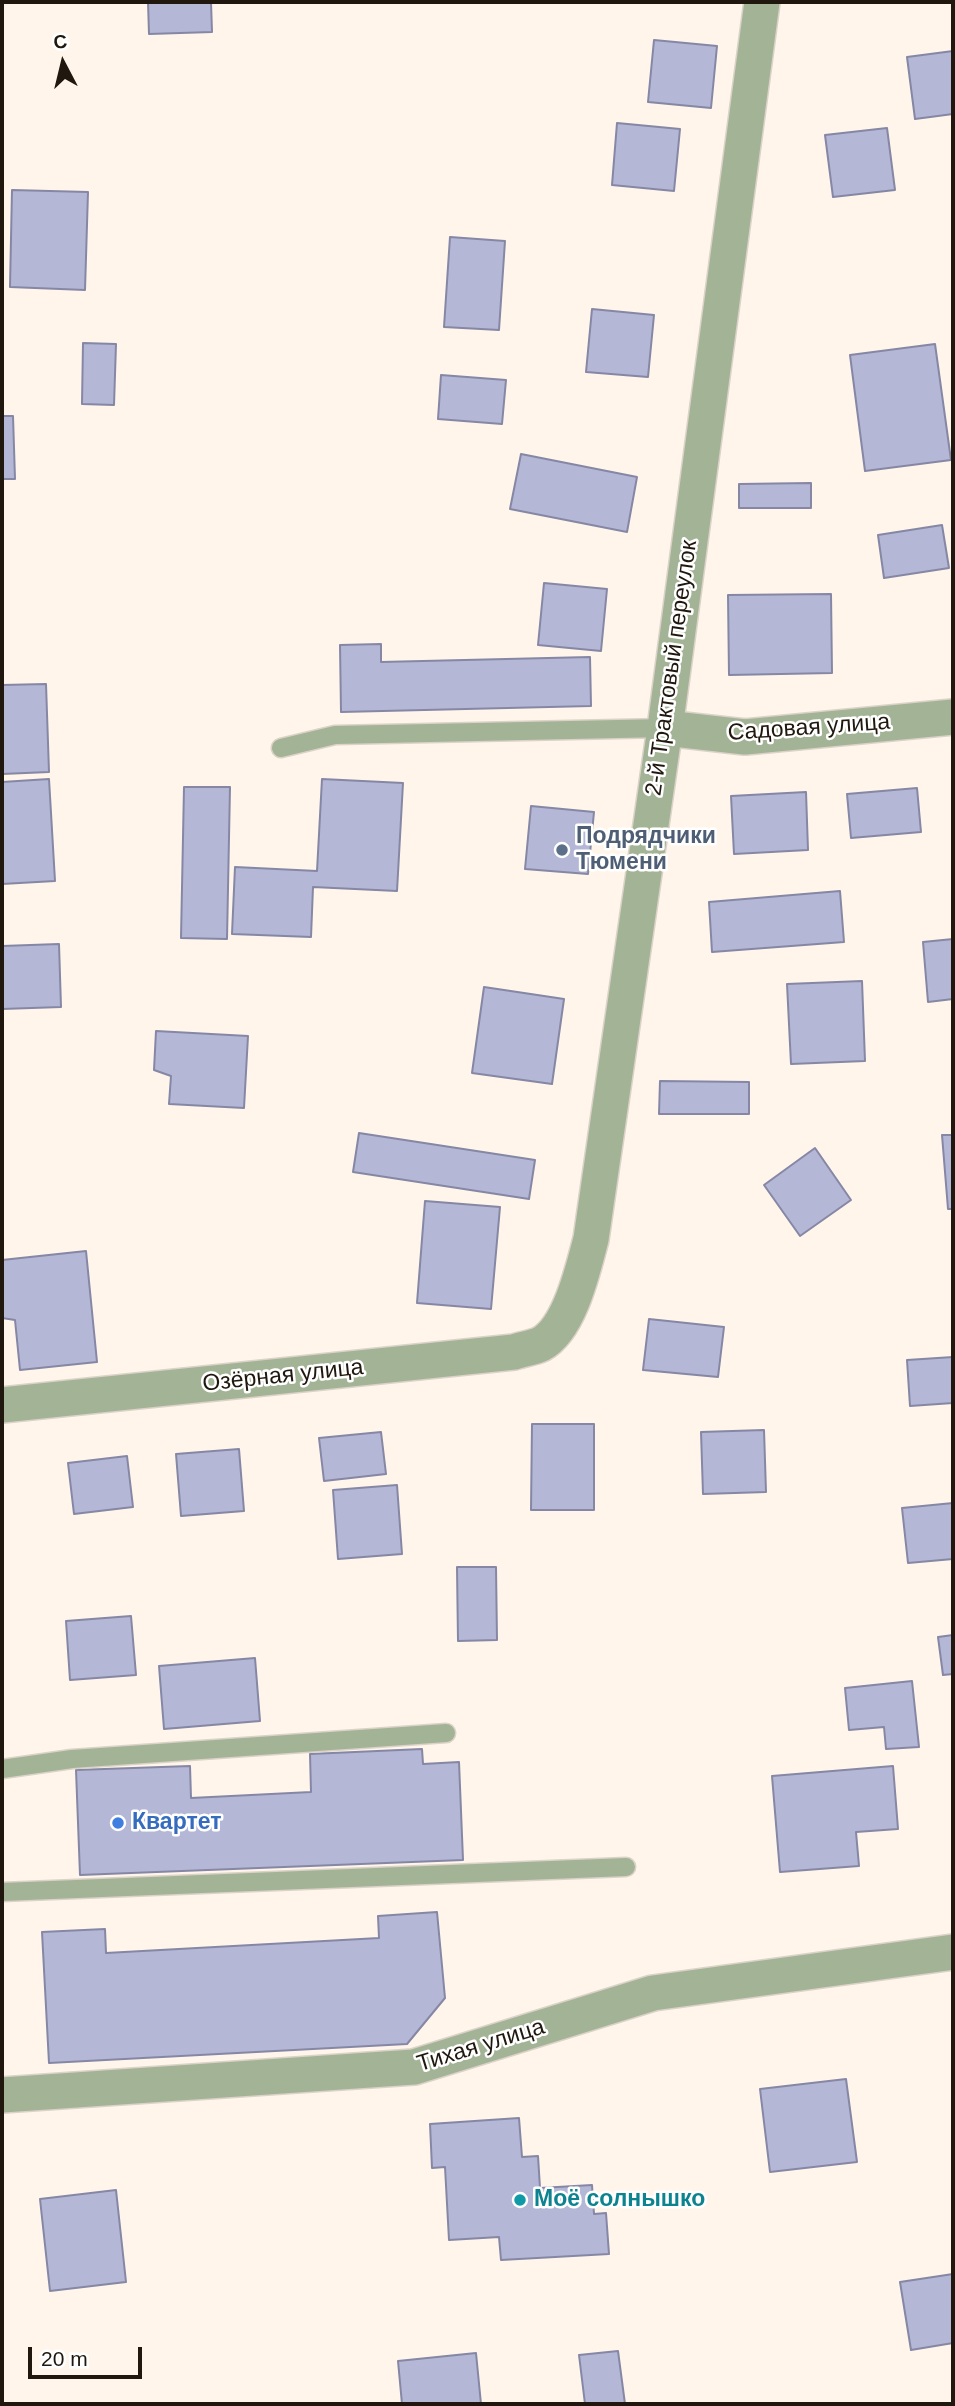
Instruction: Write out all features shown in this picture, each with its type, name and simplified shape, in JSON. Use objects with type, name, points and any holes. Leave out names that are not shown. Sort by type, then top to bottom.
[{"type":"street","name":"2-й Трактовый переулок","points":[[558,1328],[578,1287],[591,1240],[665,728],[762,2]]},
{"type":"street","name":"Садовая улица","points":[[665,728],[745,737],[953,717]]},
{"type":"street","name":"Озёрная улица","points":[[2,1405],[514,1352],[542,1343],[558,1328]]},
{"type":"street","name":"Тихая улица","points":[[2,2095],[414,2067],[653,1993],[953,1952]]},
{"type":"lane","points":[[281,748],[335,735],[665,728]]},
{"type":"lane","points":[[2,1769],[72,1759],[446,1733]]},
{"type":"lane","points":[[2,1892],[626,1867]]},
{"type":"building","points":[[148,2],[211,2],[212,32],[149,34]]},
{"type":"building","points":[[654,40],[717,46],[711,108],[648,102]]},
{"type":"building","points":[[953,51],[953,114],[915,119],[907,57]]},
{"type":"building","points":[[617,123],[680,129],[674,191],[612,185]]},
{"type":"building","points":[[887,128],[895,190],[833,197],[825,135]]},
{"type":"building","points":[[12,190],[88,192],[85,290],[10,287]]},
{"type":"building","points":[[450,237],[505,241],[499,330],[444,327]]},
{"type":"building","points":[[592,309],[654,315],[648,377],[586,372]]},
{"type":"building","points":[[83,343],[116,344],[114,405],[82,404]]},
{"type":"building","points":[[935,344],[951,460],[865,471],[850,355]]},
{"type":"building","points":[[441,375],[506,380],[502,424],[438,419]]},
{"type":"building","points":[[2,416],[13,416],[15,479],[2,479]]},
{"type":"building","points":[[521,454],[637,477],[627,532],[510,509]]},
{"type":"building","points":[[811,483],[811,508],[739,508],[739,484]]},
{"type":"building","points":[[942,525],[949,568],[884,578],[878,535]]},
{"type":"building","points":[[544,583],[607,589],[601,651],[538,645]]},
{"type":"building","points":[[831,594],[832,673],[729,675],[728,595]]},
{"type":"building","points":[[381,644],[381,662],[590,657],[591,706],[341,712],[340,645]]},
{"type":"building","points":[[46,684],[49,772],[2,774],[2,685]]},
{"type":"building","points":[[49,779],[55,881],[2,884],[2,782]]},
{"type":"building","points":[[322,779],[403,783],[397,891],[313,887],[311,937],[232,934],[235,867],[317,871]]},
{"type":"building","points":[[184,787],[230,787],[227,939],[181,938]]},
{"type":"building","points":[[917,788],[921,832],[851,838],[847,794]]},
{"type":"building","points":[[806,792],[808,850],[734,854],[731,796]]},
{"type":"building","points":[[531,806],[594,812],[588,874],[525,869]]},
{"type":"building","points":[[840,891],[844,942],[712,952],[709,902]]},
{"type":"building","points":[[953,939],[953,999],[928,1002],[923,942]]},
{"type":"building","points":[[59,944],[61,1007],[2,1009],[2,946]]},
{"type":"building","points":[[862,981],[865,1061],[791,1064],[787,984]]},
{"type":"building","points":[[484,987],[564,999],[552,1084],[472,1073]]},
{"type":"building","points":[[156,1031],[248,1036],[244,1108],[169,1104],[171,1076],[154,1070]]},
{"type":"building","points":[[660,1081],[749,1082],[749,1114],[659,1114]]},
{"type":"building","points":[[359,1133],[535,1160],[529,1199],[353,1172]]},
{"type":"building","points":[[942,1135],[953,1135],[953,1209],[948,1209]]},
{"type":"building","points":[[815,1148],[851,1200],[800,1236],[764,1185]]},
{"type":"building","points":[[425,1201],[500,1207],[491,1309],[417,1303]]},
{"type":"building","points":[[86,1251],[97,1362],[20,1370],[15,1320],[2,1318],[2,1260]]},
{"type":"building","points":[[649,1319],[724,1327],[718,1377],[643,1370]]},
{"type":"building","points":[[953,1357],[953,1403],[910,1406],[907,1360]]},
{"type":"building","points":[[532,1424],[594,1424],[594,1510],[531,1510]]},
{"type":"building","points":[[764,1430],[766,1492],[703,1494],[701,1432]]},
{"type":"building","points":[[381,1432],[386,1474],[324,1481],[319,1438]]},
{"type":"building","points":[[239,1449],[244,1511],[181,1516],[176,1454]]},
{"type":"building","points":[[127,1456],[133,1507],[74,1514],[68,1463]]},
{"type":"building","points":[[397,1485],[402,1554],[338,1559],[333,1490]]},
{"type":"building","points":[[953,1503],[953,1559],[908,1563],[902,1508]]},
{"type":"building","points":[[457,1567],[496,1567],[497,1640],[458,1641]]},
{"type":"building","points":[[131,1616],[136,1675],[70,1680],[66,1621]]},
{"type":"building","points":[[953,1635],[953,1674],[943,1675],[938,1637]]},
{"type":"building","points":[[255,1658],[260,1721],[164,1729],[159,1666]]},
{"type":"building","points":[[912,1681],[919,1747],[886,1749],[884,1727],[849,1730],[845,1688]]},
{"type":"building","points":[[422,1749],[423,1764],[459,1762],[463,1860],[80,1875],[76,1770],[190,1766],[191,1798],[311,1792],[310,1754]]},
{"type":"building","points":[[893,1766],[898,1829],[856,1832],[859,1866],[780,1872],[772,1776]]},
{"type":"building","points":[[437,1912],[445,1998],[407,2044],[49,2063],[42,1932],[105,1929],[106,1953],[379,1938],[378,1916]]},
{"type":"building","points":[[846,2079],[857,2162],[770,2172],[760,2089]]},
{"type":"building","name":"Моё солнышко","points":[[519,2118],[522,2157],[538,2156],[540,2188],[592,2185],[594,2214],[606,2213],[609,2254],[501,2260],[499,2237],[449,2240],[445,2167],[432,2168],[430,2124]]},
{"type":"building","points":[[116,2190],[126,2282],[50,2291],[40,2199]]},
{"type":"building","points":[[953,2274],[953,2343],[911,2350],[900,2282]]},
{"type":"building","points":[[618,2351],[625,2404],[585,2404],[579,2355]]},
{"type":"building","points":[[476,2353],[481,2404],[402,2404],[398,2361]]},
{"type":"place","name":"Подрядчики Тюмени","points":[[562,850]]},
{"type":"place","name":"Квартет","points":[[118,1823]]},
{"type":"place","name":"Моё солнышко","points":[[520,2200]]}]
